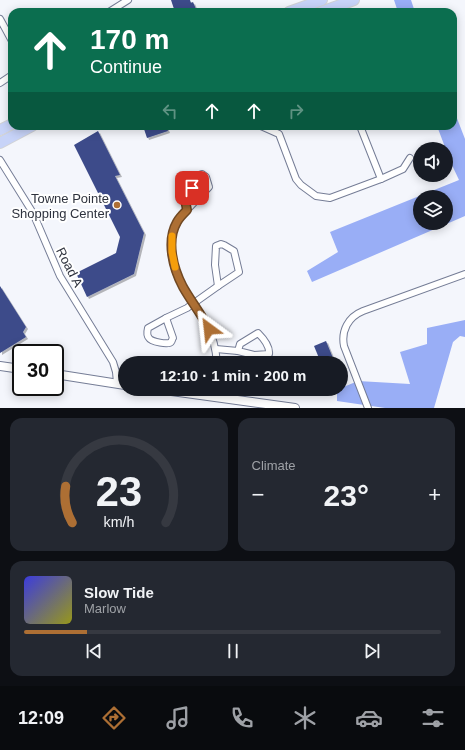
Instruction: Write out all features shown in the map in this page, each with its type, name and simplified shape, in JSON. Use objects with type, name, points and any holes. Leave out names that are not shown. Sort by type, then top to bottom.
[{"type":"highway","points":[[300,8],[322,0]]},
{"type":"highway","points":[[332,8],[354,0]]},
{"type":"highway","points":[[0,143],[24,130]]},
{"type":"street","points":[[115,8],[128,0]]},
{"type":"street","points":[[0,19],[8,34]]},
{"type":"street","points":[[270,130],[279,134],[296,179],[301,185],[316,196],[330,198],[381,179],[403,169],[410,158]]},
{"type":"street","points":[[362,130],[381,179]]},
{"type":"street","name":"Road A","points":[[0,160],[33,213],[60,276],[113,362],[118,377]]},
{"type":"street","points":[[187,210],[185,200],[199,175],[202,174],[206,177],[210,187],[179,219],[173,230],[172,252],[180,282],[209,329],[216,349],[216,356]]},
{"type":"street","points":[[166,318],[173,338],[172,341],[167,343],[151,340],[147,333],[148,328],[166,318],[194,303],[239,272],[234,251],[221,244],[216,246],[215,265],[218,286]]},
{"type":"street","points":[[368,408],[344,346],[344,330],[349,321],[356,314],[363,311],[465,274]]},
{"type":"street","points":[[216,349],[238,351],[254,355],[269,354],[266,343],[258,333],[240,344],[238,351]]},
{"type":"street","points":[[0,366],[12,368]]},
{"type":"street","points":[[64,375],[118,384]]},
{"type":"street","points":[[230,396],[295,408]]},
{"type":"shaded area","points":[[394,0],[411,0],[414,8],[397,8]]},
{"type":"shaded area","points":[[457,118],[465,139],[465,216],[453,221],[453,190],[434,190],[459,180],[453,167],[453,142],[443,142],[439,130],[457,130]]},
{"type":"shaded area","points":[[413,199],[413,230],[433,230],[312,282],[307,271],[338,252],[330,232]]},
{"type":"shaded area","points":[[465,320],[465,337],[460,336],[453,342],[434,408],[385,408],[337,401],[337,396],[348,396],[348,385],[358,381],[410,384],[400,352],[427,344],[427,328]]},
{"type":"building","points":[[171,0],[190,0],[191,3],[193,2],[196,8],[174,8]]},
{"type":"building","points":[[144,130],[168,131],[147,138]]},
{"type":"building","name":"Towne Pointe Shopping Center","points":[[98,131],[120,175],[115,176],[144,233],[134,274],[87,297],[76,273],[116,253],[120,237],[74,145]]},
{"type":"building","points":[[0,286],[26,327],[23,332],[26,337],[12,344],[12,346],[0,353]]},
{"type":"building","points":[[326,341],[332,356],[318,356],[314,346]]},
{"type":"slow traffic","points":[[172,236],[171,244],[175,267]]},
{"type":"place","name":"Towne Pointe Shopping Center","points":[[117,205]]},
{"type":"route","points":[[192,188],[185,200],[187,210],[179,219],[173,230],[171,244],[173,259],[180,282],[209,329]]}]
